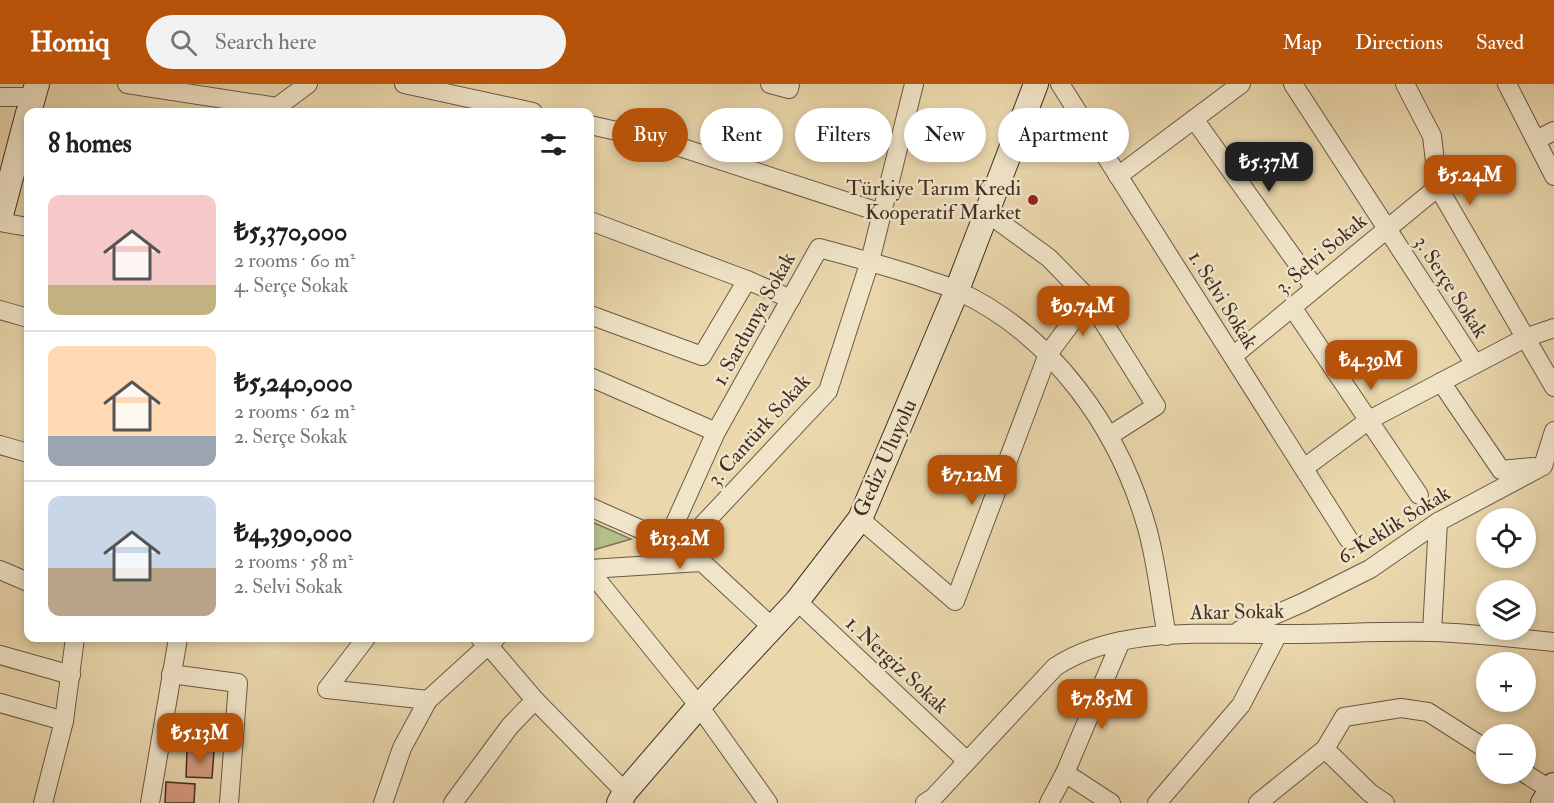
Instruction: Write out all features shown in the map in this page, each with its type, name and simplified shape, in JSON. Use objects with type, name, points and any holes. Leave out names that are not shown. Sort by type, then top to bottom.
[{"type":"street","points":[[127,84],[265,108]]},
{"type":"street","points":[[404,84],[515,108]]},
{"type":"street","points":[[770,84],[789,89],[790,84]]},
{"type":"street","name":"3. Cantürk Sokak","points":[[673,545],[828,391],[870,261],[914,84]]},
{"type":"street","name":"Gediz Uluyolu","points":[[622,798],[699,706],[774,628],[860,519],[957,290],[1036,84]]},
{"type":"street","name":"1. Selvi Sokak","points":[[1059,84],[1349,540]]},
{"type":"street","points":[[1118,176],[1241,84]]},
{"type":"street","name":"3. Serçe Sokak","points":[[1293,84],[1474,364]]},
{"type":"street","points":[[1405,84],[1432,136],[1438,187],[1554,387]]},
{"type":"street","points":[[1507,84],[1554,176]]},
{"type":"street","points":[[278,108],[301,87]]},
{"type":"street","points":[[0,97],[24,110]]},
{"type":"street","points":[[1194,119],[1315,288]]},
{"type":"street","points":[[594,126],[661,141],[882,213]]},
{"type":"street","points":[[1536,140],[1554,131]]},
{"type":"street","points":[[24,134],[0,220],[24,226]]},
{"type":"street","name":"3. Selvi Sokak","points":[[1233,356],[1438,187]]},
{"type":"street","points":[[986,212],[1049,258],[1089,298],[1156,406],[1109,436]]},
{"type":"street","points":[[594,223],[791,299]]},
{"type":"street","name":"1. Sardunya Sokak","points":[[673,545],[716,432],[819,248],[870,261],[957,290],[1018,327],[1048,354],[1071,381],[1109,436],[1130,475],[1148,530],[1167,636]]},
{"type":"street","points":[[594,316],[702,356],[747,280]]},
{"type":"street","points":[[860,519],[955,601],[1048,354],[1089,298]]},
{"type":"street","points":[[1292,307],[1419,495]]},
{"type":"street","points":[[0,310],[24,317]]},
{"type":"street","points":[[1304,468],[1369,420],[1525,338],[1554,328]]},
{"type":"street","points":[[594,379],[716,432]]},
{"type":"street","points":[[1441,382],[1502,470],[1549,469],[1554,431]]},
{"type":"street","points":[[0,445],[24,452]]},
{"type":"street","name":"6. Keklik Sokak","points":[[1232,634],[1370,569],[1437,522],[1549,469]]},
{"type":"street","points":[[594,509],[673,545],[702,562],[774,628]]},
{"type":"street","points":[[1432,632],[1437,522]]},
{"type":"street","points":[[594,570],[702,562]]},
{"type":"street","points":[[0,570],[24,580]]},
{"type":"street","points":[[594,575],[699,706],[768,803]]},
{"type":"street","name":"1. Nergiz Sokak","points":[[797,601],[967,761]]},
{"type":"street","name":"Akar Sokak","points":[[925,803],[933,798],[1055,667],[1101,645],[1167,636],[1432,632],[1554,642]]},
{"type":"street","points":[[1157,803],[1241,705],[1278,634]]},
{"type":"street","points":[[1049,803],[1065,773],[1121,641]]},
{"type":"street","points":[[43,803],[64,721],[75,642]]},
{"type":"street","points":[[150,803],[177,642]]},
{"type":"street","points":[[363,642],[327,688],[428,700]]},
{"type":"street","points":[[383,803],[402,748],[428,700],[486,642]]},
{"type":"street","points":[[490,642],[535,700],[622,798]]},
{"type":"street","points":[[0,655],[71,675]]},
{"type":"street","points":[[171,674],[238,683],[229,803]]},
{"type":"street","points":[[453,803],[510,726],[535,700]]},
{"type":"street","points":[[0,704],[64,721]]},
{"type":"street","points":[[1258,803],[1325,749],[1344,717],[1401,708],[1428,712],[1476,743]]},
{"type":"street","points":[[1325,749],[1370,793],[1385,803]]},
{"type":"street","points":[[1065,773],[1111,803]]},
{"type":"street","points":[[1536,782],[1550,792]]},
{"type":"green space","points":[[594,523],[631,539],[594,550]]},
{"type":"building","points":[[187,750],[214,751],[212,778],[186,777]]},
{"type":"building","points":[[166,782],[195,784],[194,803],[165,803]]},
{"type":"place","name":"Türkiye Tarım Kredi Kooperatif Market","points":[[1033,200]]}]
